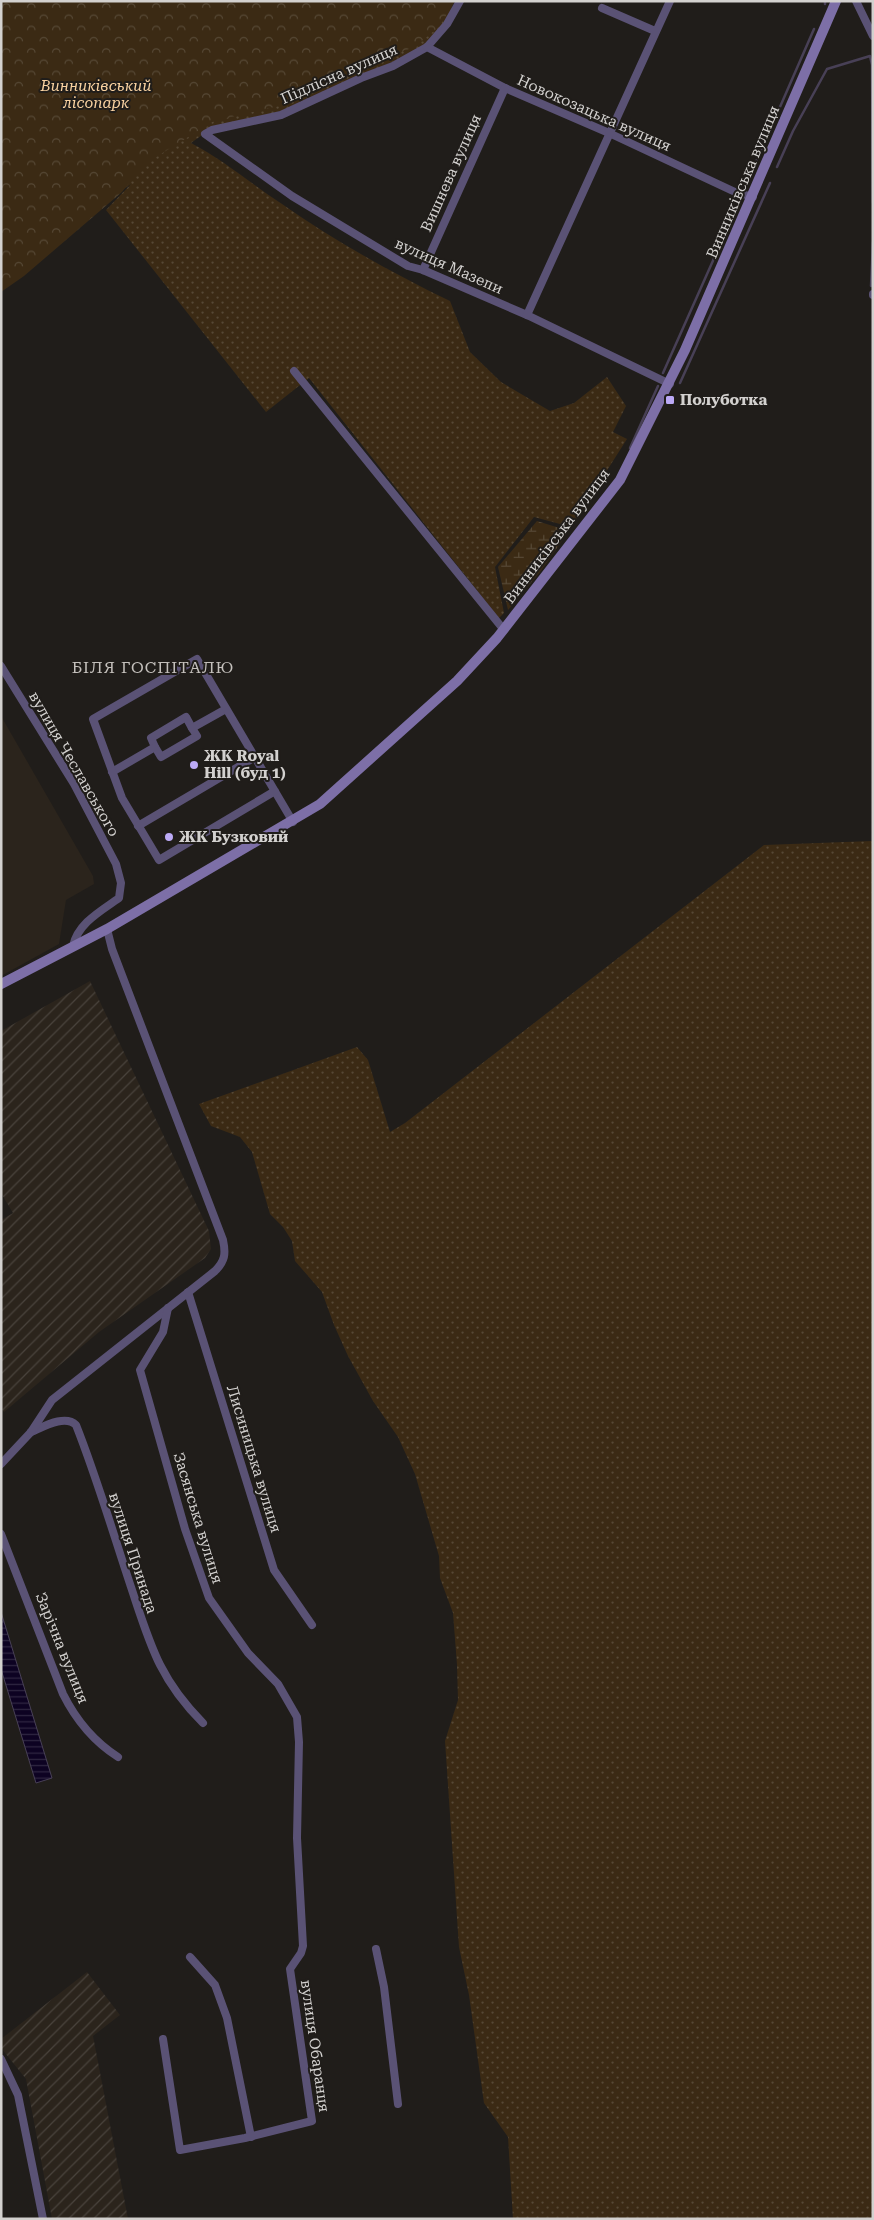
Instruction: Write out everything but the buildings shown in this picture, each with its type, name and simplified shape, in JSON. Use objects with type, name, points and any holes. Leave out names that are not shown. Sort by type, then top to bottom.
[{"type":"main road","name":"Винниківська вулиця","points":[[1,984],[69,947],[107,929],[293,822],[320,804],[394,740],[457,680],[504,630],[616,488],[670,384],[753,197],[836,1]]},
{"type":"street","name":"Підлісна вулиця","points":[[205,134],[212,130],[281,115],[361,78],[393,66],[427,47],[446,24],[460,1]]},
{"type":"street","points":[[527,315],[670,1]]},
{"type":"street","points":[[856,1],[873,36]]},
{"type":"street","points":[[602,8],[655,31]]},
{"type":"street","name":"Новокозацька вулиця","points":[[427,47],[505,88],[609,133],[735,192],[753,197]]},
{"type":"street","name":"Вишнева вулиця","points":[[423,270],[505,88]]},
{"type":"street","name":"вулиця Мазепи","points":[[205,134],[300,201],[408,266],[423,270],[527,315],[670,384]]},
{"type":"street","points":[[294,371],[504,630]]},
{"type":"street","points":[[275,791],[160,860],[122,798],[93,719],[196,659],[255,757],[275,791],[293,822]]},
{"type":"street","name":"вулиця Чеславського","points":[[1,666],[74,784],[116,864],[121,883],[119,898],[85,924],[75,935],[69,947]]},
{"type":"street","points":[[192,728],[226,709]]},
{"type":"street","points":[[186,717],[192,728],[197,736],[161,757],[150,738],[186,717]]},
{"type":"street","points":[[112,772],[155,747]]},
{"type":"street","points":[[138,826],[255,757]]},
{"type":"street","points":[[1,1464],[30,1432],[52,1400],[223,1263],[225,1248],[112,949],[107,929]]},
{"type":"street","name":"Лисиницька вулиця","points":[[188,1292],[274,1570],[312,1625]]},
{"type":"street","name":"Засянська вулиця","points":[[168,1308],[163,1332],[140,1370],[185,1529],[209,1598],[248,1653],[278,1684],[297,1717],[299,1742],[297,1838],[303,1946],[296,1961]]},
{"type":"street","name":"вулиця Принада","points":[[30,1432],[65,1420],[72,1421],[76,1425],[157,1662],[175,1691],[203,1723]]},
{"type":"street","name":"Зарічна вулиця","points":[[1,1534],[70,1707],[86,1730],[105,1748],[118,1757]]},
{"type":"street","points":[[376,1949],[384,1987],[398,2104]]},
{"type":"street","points":[[190,1957],[215,1985],[222,2002],[227,2018],[251,2137]]},
{"type":"street","name":"вулиця Обаранця","points":[[163,2039],[180,2150],[251,2137],[312,2121],[290,1969],[296,1961]]},
{"type":"street","points":[[1,2059],[18,2095],[43,2219]]},
{"type":"shaded area","points":[[1,716],[93,876],[94,884],[66,900],[59,944],[1,976]]},
{"type":"shaded area","points":[[90,981],[209,1231],[211,1249],[205,1258],[99,1332],[4,1412],[1,1408],[1,1220],[13,1213],[1,1193],[1,1031]]},
{"type":"shaded area","points":[[1,1612],[52,1778],[36,1783],[1,1669]]},
{"type":"shaded area","points":[[87,1972],[120,2015],[93,2036],[128,2219],[52,2219],[26,2079],[1,2048],[1,2039]]},
{"type":"green space","points":[[1,1],[453,1],[450,16],[424,48],[282,111],[213,127],[191,143],[215,157],[302,218],[343,244],[450,301],[470,352],[501,382],[550,411],[574,403],[607,377],[626,406],[613,432],[627,439],[571,527],[534,517],[495,567],[504,613],[499,618],[309,378],[266,412],[106,210],[131,184],[95,209]]},
{"type":"green space","name":"Винниківський лісопарк","points":[[1,1],[455,1],[439,27],[414,47],[333,79],[291,103],[214,121],[148,162],[122,192],[24,276],[1,292]]},
{"type":"green space","points":[[537,521],[569,531],[540,572],[508,610],[498,567]]},
{"type":"green space","points":[[873,841],[873,2219],[513,2219],[508,2137],[484,2103],[469,1995],[459,1947],[445,1741],[458,1700],[457,1665],[453,1613],[440,1578],[439,1556],[415,1474],[398,1437],[373,1401],[348,1356],[322,1292],[295,1261],[292,1241],[283,1227],[270,1214],[252,1152],[240,1137],[211,1126],[199,1104],[357,1047],[368,1060],[390,1132],[405,1123],[764,845]]},
{"type":"waterway","points":[[745,187],[814,29]]},
{"type":"waterway","points":[[777,167],[793,131],[827,69],[870,56],[872,65],[873,203]]},
{"type":"waterway","points":[[680,383],[770,183]]},
{"type":"waterway","points":[[663,373],[740,200]]},
{"type":"waterway","points":[[871,286],[873,242]]},
{"type":"waterway","points":[[630,448],[658,386]]},
{"type":"place","name":"Полуботка","points":[[670,400]]},
{"type":"place","name":"ЖК Royal Hill (буд 1)","points":[[194,765]]},
{"type":"place","name":"ЖК Бузковий","points":[[169,837]]},
{"type":"district","name":"БІЛЯ ГОСПІТАЛЮ","points":[[153,667]]}]
